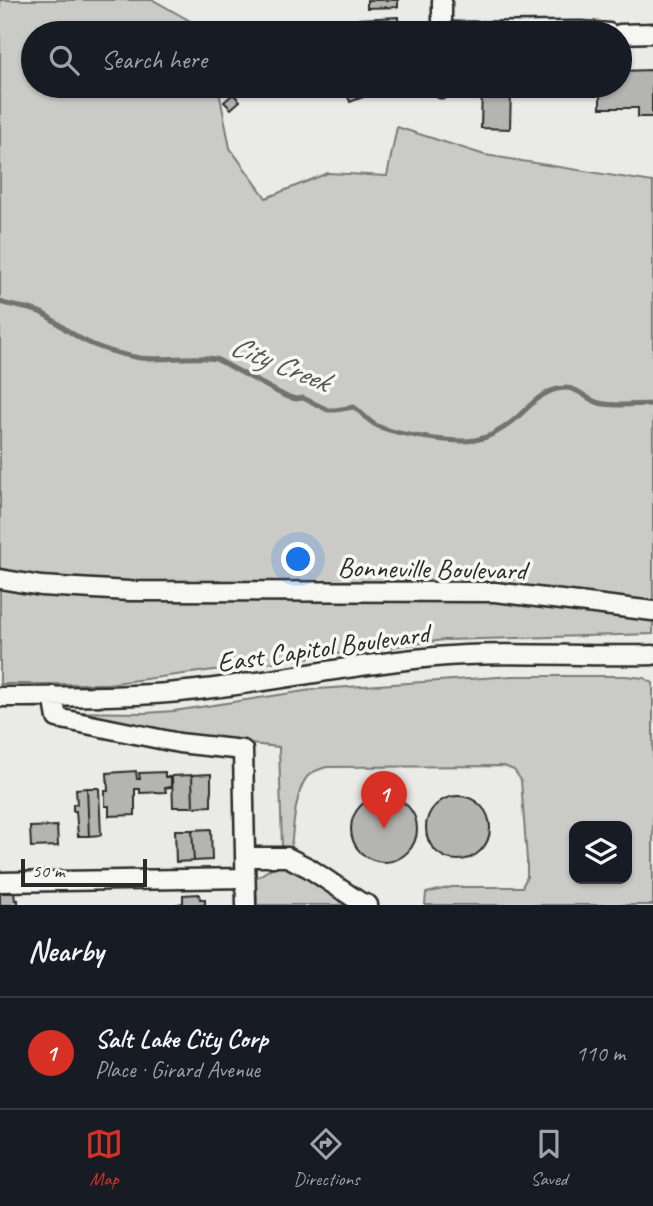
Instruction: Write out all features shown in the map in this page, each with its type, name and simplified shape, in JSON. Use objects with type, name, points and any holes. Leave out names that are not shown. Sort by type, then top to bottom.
[{"type":"street","points":[[442,0],[442,21]]},
{"type":"street","points":[[632,34],[653,33]]},
{"type":"street","name":"Bonneville Boulevard","points":[[0,579],[41,586],[129,591],[495,592],[653,611]]},
{"type":"street","name":"East Capitol Boulevard","points":[[0,696],[138,694],[197,690],[348,667],[438,657],[513,654],[653,655]]},
{"type":"street","points":[[53,696],[57,718],[179,743],[243,750],[246,905]]},
{"type":"street","points":[[245,857],[287,857],[368,905]]},
{"type":"street","points":[[0,883],[245,878]]},
{"type":"shaded area","points":[[0,0],[153,0],[190,21],[21,21],[21,98],[220,98],[230,148],[266,198],[328,173],[387,176],[397,127],[485,155],[653,182],[653,634],[444,640],[107,684],[0,684]]},
{"type":"shaded area","points":[[513,676],[644,678],[653,683],[653,905],[425,905],[426,893],[452,887],[522,887],[527,877],[527,860],[521,780],[514,770],[504,766],[327,767],[316,770],[307,777],[300,792],[291,849],[286,852],[282,847],[279,747],[173,736],[64,712],[174,711],[318,689]]},
{"type":"shaded area","points":[[287,862],[350,905],[257,905],[256,878],[280,863]]},
{"type":"building","points":[[367,0],[398,0],[398,7],[367,8]]},
{"type":"building","points":[[398,17],[398,21],[359,21]]},
{"type":"building","points":[[652,70],[652,117],[638,117],[638,108],[600,108],[600,98],[632,98],[632,71]]},
{"type":"building","points":[[228,98],[237,98],[240,101],[231,109],[224,102]]},
{"type":"building","points":[[482,98],[511,98],[510,129],[481,128]]},
{"type":"building","points":[[136,771],[137,779],[140,779],[139,773],[165,772],[165,777],[171,777],[171,787],[165,788],[166,792],[140,793],[140,789],[135,789],[135,815],[109,816],[109,806],[105,806],[107,773]]},
{"type":"building","points":[[211,774],[211,806],[193,807],[192,775]]},
{"type":"building","points":[[192,775],[193,807],[173,807],[172,776]]},
{"type":"building","points":[[87,788],[89,836],[78,836],[73,804],[77,804],[76,789]]},
{"type":"building","points":[[87,788],[99,788],[101,835],[89,836]]},
{"type":"building","points":[[384,796],[397,798],[412,811],[417,829],[415,842],[402,857],[384,862],[371,860],[356,847],[351,829],[353,816],[366,801]]},
{"type":"building","points":[[452,796],[464,796],[481,805],[488,816],[488,840],[481,851],[464,860],[452,860],[440,855],[431,846],[426,834],[426,822],[431,810],[440,801]]},
{"type":"building","points":[[57,826],[58,846],[31,847],[30,827]]},
{"type":"building","points":[[211,829],[212,860],[194,861],[192,830]]},
{"type":"building","points":[[175,830],[192,830],[194,861],[176,862]]},
{"type":"building","points":[[0,893],[14,893],[18,905],[0,905]]},
{"type":"building","points":[[199,894],[200,899],[205,899],[205,905],[174,905],[183,903],[183,895]]},
{"type":"waterway","name":"City Creek","points":[[0,302],[42,313],[80,339],[105,349],[140,358],[216,359],[285,396],[303,398],[328,410],[354,407],[382,428],[423,437],[453,441],[485,437],[509,424],[543,395],[557,389],[571,389],[606,404],[653,404]]},
{"type":"place","name":"Salt Lake City Corp","points":[[384,829]]}]
